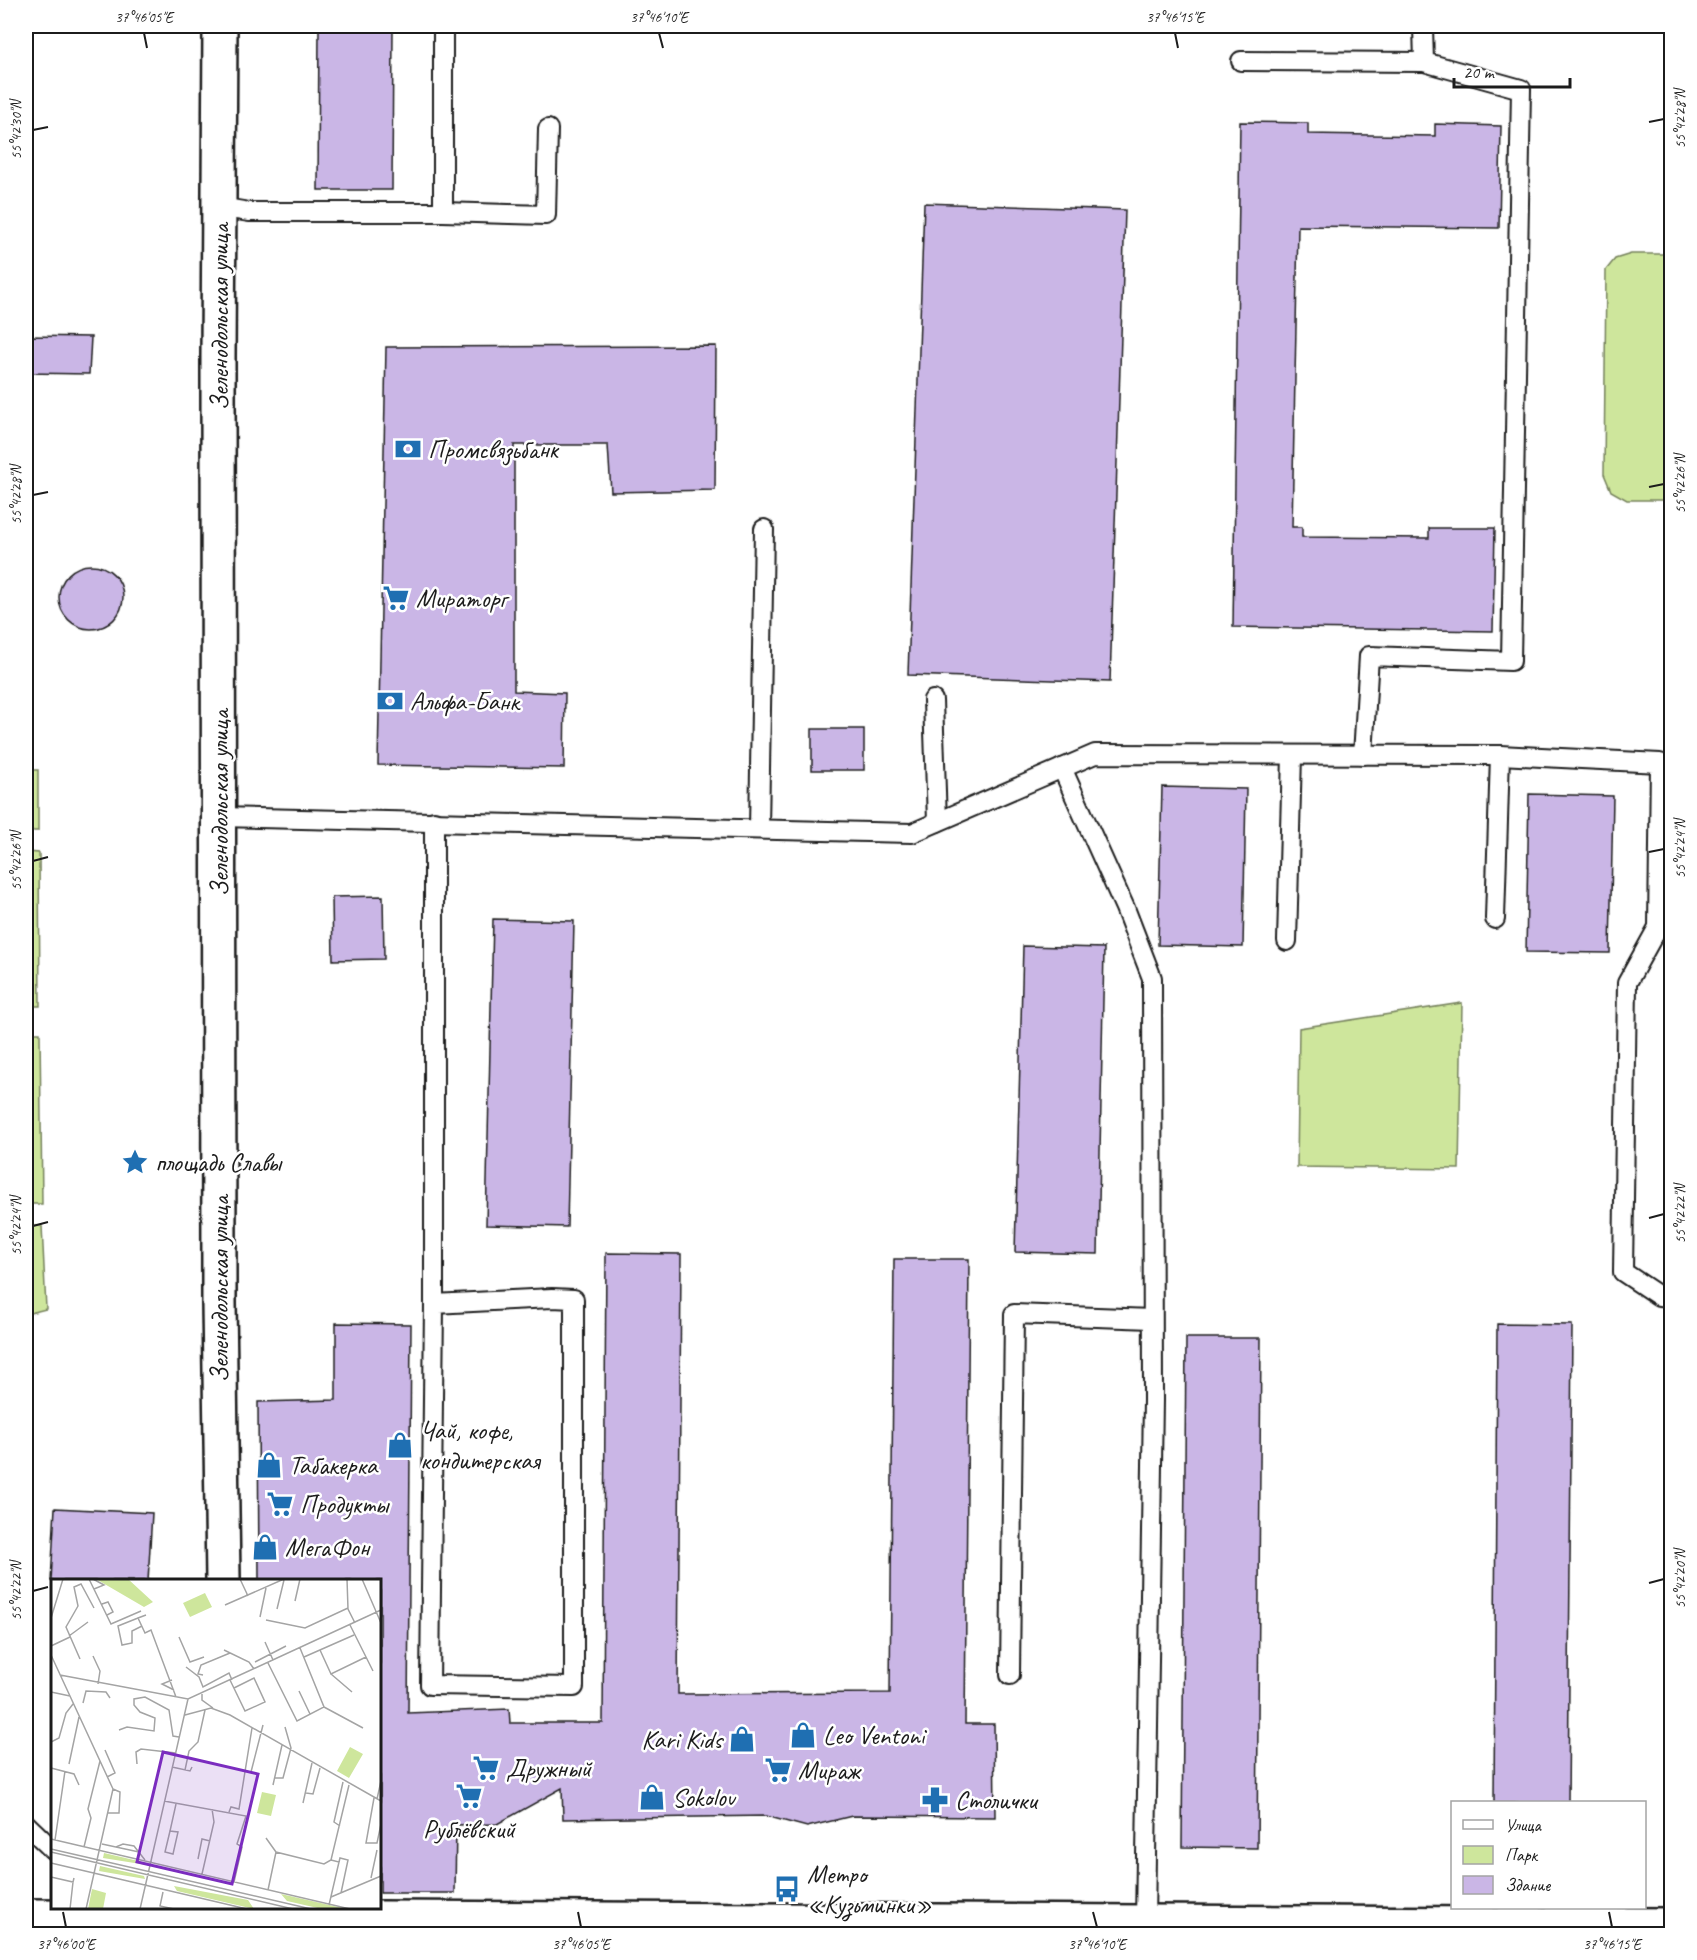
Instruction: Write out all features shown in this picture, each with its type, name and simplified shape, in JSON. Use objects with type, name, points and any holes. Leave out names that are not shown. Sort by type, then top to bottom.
[{"type":"street","name":"Зеленодольская улица","points":[[220,26],[219,1304],[223,1579]]},
{"type":"street","points":[[26,1916],[121,1912],[229,1920],[1671,1925]]},
{"type":"lane","points":[[442,26],[443,212]]},
{"type":"lane","points":[[1423,26],[1424,62]]},
{"type":"lane","points":[[1241,60],[1424,62],[1521,89],[1511,661],[1369,656],[1364,755]]},
{"type":"lane","points":[[219,207],[249,212],[443,212],[546,215],[548,129]]},
{"type":"lane","points":[[759,829],[764,529]]},
{"type":"lane","points":[[933,700],[937,822]]},
{"type":"lane","points":[[219,817],[912,832],[1095,754],[1500,755],[1660,763],[1658,927],[1627,983],[1623,1272],[1659,1296],[1671,1297]]},
{"type":"lane","points":[[1287,941],[1292,755]]},
{"type":"lane","points":[[1494,919],[1500,755]]},
{"type":"lane","points":[[1062,768],[1125,908],[1152,978],[1154,1283],[1145,1922]]},
{"type":"lane","points":[[434,821],[434,1304],[430,1685],[574,1687],[574,1299],[434,1304]]},
{"type":"lane","points":[[1010,1675],[1014,1314],[1152,1319]]},
{"type":"lane","points":[[26,1824],[51,1848]]},
{"type":"green space","points":[[1631,254],[1671,254],[1671,500],[1627,500],[1611,491],[1604,474],[1606,270],[1615,259]]},
{"type":"green space","points":[[26,770],[38,770],[38,831],[26,831]]},
{"type":"green space","points":[[26,852],[39,853],[40,1006],[26,1006]]},
{"type":"green space","points":[[1462,1003],[1459,1169],[1297,1167],[1299,1028]]},
{"type":"green space","points":[[26,1033],[40,1033],[42,1204],[26,1204]]},
{"type":"green space","points":[[26,1226],[42,1226],[46,1309],[26,1314]]},
{"type":"building","points":[[319,26],[393,26],[392,190],[318,190]]},
{"type":"building","points":[[1240,122],[1308,123],[1308,134],[1435,136],[1435,124],[1501,126],[1499,228],[1298,226],[1292,527],[1302,527],[1302,537],[1429,538],[1429,528],[1495,528],[1493,631],[1233,627]]},
{"type":"building","points":[[924,203],[1125,210],[1110,682],[908,675]]},
{"type":"building","points":[[26,336],[91,337],[89,374],[26,373]]},
{"type":"building","points":[[716,346],[715,490],[611,492],[608,445],[514,445],[514,691],[565,693],[564,768],[378,765],[386,347]]},
{"type":"building","points":[[91,565],[109,571],[117,579],[123,597],[117,615],[109,623],[91,629],[73,623],[65,615],[59,597],[65,579],[73,571]]},
{"type":"building","points":[[812,729],[864,729],[864,770],[812,770]]},
{"type":"building","points":[[1162,787],[1246,789],[1243,947],[1158,945]]},
{"type":"building","points":[[1529,794],[1613,796],[1610,953],[1526,952]]},
{"type":"building","points":[[383,896],[384,959],[333,960],[332,897]]},
{"type":"building","points":[[493,919],[574,921],[567,1227],[486,1225]]},
{"type":"building","points":[[1023,946],[1104,948],[1098,1254],[1015,1252]]},
{"type":"building","points":[[606,1253],[681,1254],[678,1694],[890,1693],[894,1259],[969,1259],[965,1724],[994,1724],[995,1817],[852,1816],[807,1827],[766,1816],[563,1819],[562,1788],[497,1824],[456,1825],[455,1893],[381,1893],[381,1579],[259,1579],[258,1402],[336,1400],[336,1323],[411,1324],[408,1713],[509,1709],[510,1723],[603,1723]]},
{"type":"building","points":[[1497,1324],[1572,1325],[1568,1801],[1494,1801]]},
{"type":"building","points":[[1186,1338],[1261,1338],[1257,1848],[1182,1847]]},
{"type":"building","points":[[55,1508],[152,1513],[148,1579],[51,1579]]},
{"type":"place","name":"Промсвязьбанк","points":[[408,449]]},
{"type":"place","name":"Мираторг","points":[[396,598]]},
{"type":"place","name":"Альфа-Банк","points":[[390,701]]},
{"type":"place","name":"площадь Славы","points":[[135,1162]]},
{"type":"place","name":"Чай, кофе, кондитерская","points":[[400,1445]]},
{"type":"place","name":"Табакерка","points":[[269,1465]]},
{"type":"place","name":"Продукты","points":[[280,1504]]},
{"type":"place","name":"МегаФон","points":[[265,1547]]},
{"type":"place","name":"Leo Ventoni","points":[[803,1735]]},
{"type":"place","name":"Kari Kids","points":[[742,1739]]},
{"type":"place","name":"Дружный","points":[[486,1768]]},
{"type":"place","name":"Мираж","points":[[778,1770]]},
{"type":"place","name":"Рублёвский","points":[[469,1796]]},
{"type":"place","name":"Sokolov","points":[[652,1797]]},
{"type":"place","name":"Столички","points":[[935,1800]]},
{"type":"place","name":"Метро «Кузьминки»","points":[[787,1889]]}]
